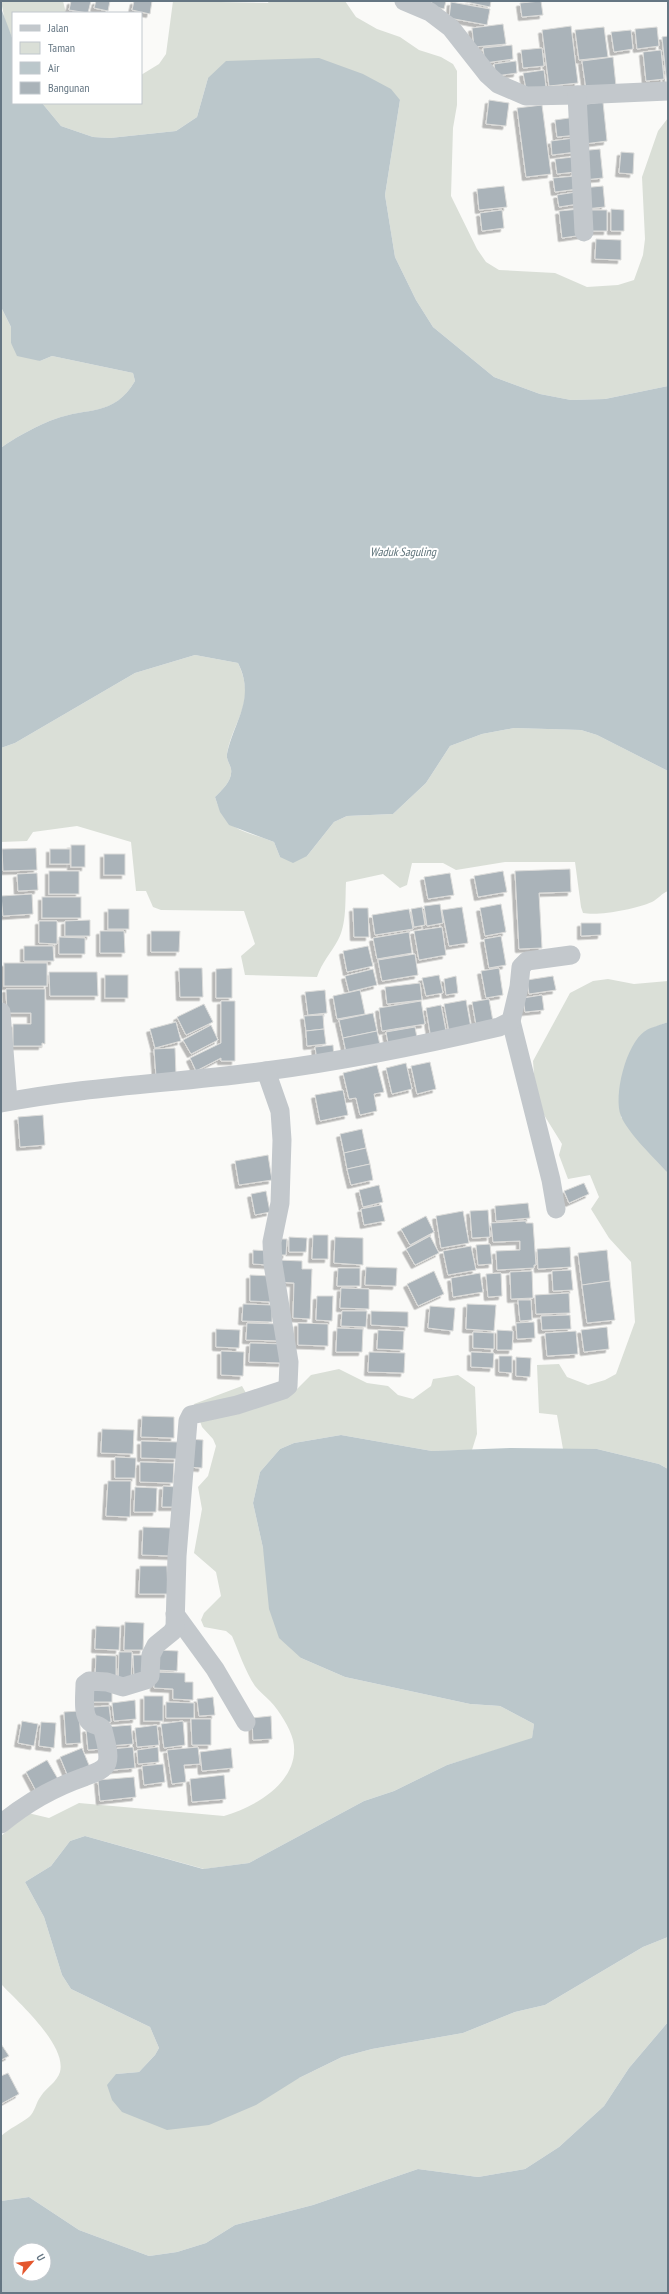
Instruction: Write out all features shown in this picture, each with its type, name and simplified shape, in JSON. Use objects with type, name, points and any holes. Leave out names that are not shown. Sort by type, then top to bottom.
[{"type":"street","points":[[404,1],[430,12],[451,28],[488,75],[498,84],[526,96],[578,96],[668,91]]},
{"type":"street","points":[[578,96],[584,232]]},
{"type":"street","points":[[556,1209],[551,1180],[511,1021],[519,987],[521,967],[527,961],[571,955]]},
{"type":"street","points":[[1,1012],[4,1102],[57,1092],[266,1071],[403,1048],[499,1027],[511,1021]]},
{"type":"street","points":[[1,1824],[47,1794],[73,1781],[97,1772],[106,1765],[107,1759],[103,1730],[101,1726],[91,1723],[87,1718],[85,1684],[89,1681],[107,1682],[123,1687],[146,1680],[150,1676],[151,1656],[156,1645],[172,1632],[175,1627],[177,1556],[188,1421],[191,1415],[237,1405],[283,1390],[289,1383],[289,1362],[273,1264],[272,1242],[280,1203],[282,1140],[280,1111],[266,1071]]},
{"type":"street","points":[[175,1614],[215,1669],[246,1722]]},
{"type":"green space","points":[[1,1],[63,1],[66,12],[12,12],[12,38],[5,21]]},
{"type":"green space","points":[[173,1],[268,3],[269,1],[345,1],[356,17],[377,29],[400,37],[419,50],[441,57],[453,64],[457,71],[457,105],[453,128],[451,196],[477,249],[486,262],[499,270],[555,273],[587,287],[618,285],[634,280],[643,255],[645,239],[642,177],[658,131],[668,118],[668,386],[605,399],[571,400],[540,394],[494,377],[433,327],[416,300],[395,257],[385,195],[400,100],[208,78],[197,117],[176,131],[110,138],[93,137],[61,126],[43,104],[142,104],[142,74],[159,64],[166,54]]},
{"type":"green space","points":[[1,307],[11,327],[11,343],[40,361],[52,356],[133,373],[135,381],[127,392],[109,406],[67,415],[49,421],[1,448]]},
{"type":"green space","points":[[195,655],[238,663],[245,689],[242,710],[227,754],[231,769],[229,781],[215,797],[219,808],[224,817],[237,828],[274,842],[280,857],[307,856],[334,822],[347,816],[393,814],[426,783],[450,746],[482,734],[514,728],[581,730],[597,735],[668,771],[668,891],[652,902],[637,907],[608,913],[590,914],[583,913],[581,907],[575,862],[505,862],[456,870],[443,863],[412,863],[407,885],[400,888],[383,874],[346,882],[345,912],[341,934],[321,967],[317,977],[245,975],[241,956],[255,944],[244,911],[161,910],[153,907],[146,891],[136,891],[131,842],[77,826],[33,832],[27,841],[1,842],[1,748],[15,743],[135,673]]},
{"type":"green space","points":[[608,979],[634,984],[668,981],[668,1022],[645,1031],[621,1117],[668,1173],[668,1469],[659,1464],[597,1449],[563,1449],[557,1415],[539,1413],[537,1365],[559,1364],[567,1377],[588,1385],[605,1380],[616,1374],[635,1322],[631,1262],[609,1238],[591,1209],[599,1197],[590,1175],[568,1179],[559,1155],[562,1144],[536,1102],[533,1061],[570,993],[593,981]]},
{"type":"green space","points":[[339,1369],[367,1383],[388,1386],[398,1395],[413,1399],[431,1386],[433,1379],[458,1375],[475,1387],[477,1434],[472,1450],[432,1451],[341,1435],[294,1443],[280,1449],[260,1472],[253,1503],[263,1548],[301,1658],[345,1677],[470,1704],[500,1706],[534,1724],[532,1739],[447,1765],[394,1791],[364,1801],[249,1863],[204,1869],[85,1836],[70,1841],[51,1866],[25,1882],[44,1917],[62,1975],[71,1989],[150,2027],[159,2048],[155,2055],[139,2072],[116,2074],[299,2078],[342,2057],[372,2049],[463,2033],[515,2012],[545,2005],[643,1947],[668,1937],[668,2022],[629,2068],[604,2106],[559,2147],[525,2169],[478,2177],[418,2169],[313,2205],[235,2225],[206,2243],[177,2252],[149,2256],[79,2230],[29,2197],[1,2201],[1,2136],[31,2115],[39,2098],[59,2076],[60,2061],[56,2049],[40,2025],[1,1984],[1,1836],[28,1813],[49,1818],[79,1803],[224,1816],[237,1812],[262,1799],[274,1790],[284,1779],[291,1767],[294,1754],[292,1735],[287,1725],[273,1705],[251,1680],[232,1636],[226,1631],[204,1627],[201,1620],[204,1613],[221,1596],[216,1572],[194,1553],[202,1509],[198,1487],[208,1476],[216,1446],[213,1439],[202,1427],[194,1404],[242,1386],[246,1393],[296,1390],[311,1375]]},
{"type":"water","name":"Waduk Saguling","points":[[1,8],[12,37],[12,104],[43,104],[61,126],[93,137],[110,138],[176,131],[197,117],[208,78],[226,61],[319,58],[363,74],[391,89],[400,100],[385,195],[395,257],[416,300],[433,327],[494,377],[540,394],[571,400],[605,399],[668,386],[668,771],[597,735],[581,730],[514,728],[482,734],[450,746],[426,783],[393,814],[347,816],[334,822],[307,856],[293,863],[280,857],[274,842],[229,825],[220,812],[215,797],[229,781],[231,769],[227,754],[242,710],[244,699],[245,688],[243,676],[238,663],[195,655],[135,673],[15,743],[1,748],[1,448],[49,421],[67,415],[109,406],[127,392],[135,381],[133,373],[52,356],[40,361],[17,356],[11,343],[11,327],[1,307]]},
{"type":"water","points":[[668,1022],[668,1173],[642,1146],[624,1123],[619,1107],[619,1096],[623,1071],[632,1047],[645,1031]]},
{"type":"water","points":[[341,1435],[432,1451],[511,1448],[597,1449],[659,1464],[668,1469],[668,1937],[643,1947],[545,2005],[515,2012],[463,2033],[372,2049],[342,2057],[299,2078],[256,2105],[209,2125],[167,2130],[122,2112],[112,2100],[107,2085],[116,2074],[139,2072],[155,2055],[159,2048],[150,2027],[71,1989],[62,1975],[44,1917],[25,1882],[51,1866],[70,1841],[85,1836],[203,1869],[249,1863],[364,1801],[394,1791],[447,1765],[532,1738],[534,1724],[500,1706],[470,1704],[345,1677],[301,1658],[279,1638],[269,1609],[263,1548],[253,1503],[260,1472],[280,1449],[294,1443]]},
{"type":"water","points":[[668,2022],[668,2293],[1,2293],[1,2201],[29,2197],[79,2230],[149,2256],[177,2252],[206,2243],[235,2225],[313,2205],[418,2169],[478,2177],[525,2169],[559,2147],[604,2106],[629,2068]]},
{"type":"building","points":[[71,1],[91,1],[88,12],[69,10]]},
{"type":"building","points":[[96,1],[110,1],[108,11],[94,8]]},
{"type":"building","points":[[134,1],[152,1],[150,14],[132,10]]},
{"type":"building","points":[[432,1],[446,1],[444,9],[431,6]]},
{"type":"building","points":[[461,1],[491,1],[490,7]]},
{"type":"building","points":[[541,1],[543,15],[522,17],[520,3]]},
{"type":"building","points":[[451,2],[490,9],[487,25],[449,18]]},
{"type":"building","points":[[503,24],[506,44],[474,47],[472,28]]},
{"type":"building","points":[[571,26],[578,83],[549,86],[542,30]]},
{"type":"building","points":[[604,27],[608,57],[579,60],[575,30]]},
{"type":"building","points":[[657,27],[659,46],[637,49],[635,29]]},
{"type":"building","points":[[631,30],[633,49],[614,52],[611,32]]},
{"type":"building","points":[[668,36],[668,86],[667,86],[662,37]]},
{"type":"building","points":[[512,45],[513,59],[485,63],[483,48]]},
{"type":"building","points":[[542,48],[544,66],[523,68],[521,50]]},
{"type":"building","points":[[661,50],[664,79],[646,81],[643,52]]},
{"type":"building","points":[[613,57],[616,86],[586,89],[582,61]]},
{"type":"building","points":[[516,61],[517,73],[496,76],[494,64]]},
{"type":"building","points":[[544,70],[546,87],[526,89],[523,73]]},
{"type":"building","points":[[489,100],[509,103],[506,126],[486,124]]},
{"type":"building","points":[[603,102],[607,141],[584,144],[579,105]]},
{"type":"building","points":[[542,105],[551,174],[526,177],[517,108]]},
{"type":"building","points":[[576,117],[578,135],[557,137],[555,120]]},
{"type":"building","points":[[574,138],[576,152],[552,155],[551,141]]},
{"type":"building","points":[[600,149],[603,178],[583,180],[579,151]]},
{"type":"building","points":[[621,152],[634,153],[633,174],[619,173]]},
{"type":"building","points":[[573,157],[575,172],[557,174],[555,159]]},
{"type":"building","points":[[576,176],[578,189],[555,192],[553,178]]},
{"type":"building","points":[[504,186],[507,207],[479,210],[477,189]]},
{"type":"building","points":[[603,186],[605,207],[585,209],[582,188]]},
{"type":"building","points":[[576,192],[578,204],[559,207],[557,195]]},
{"type":"building","points":[[580,209],[583,235],[562,238],[559,211]]},
{"type":"building","points":[[611,209],[624,210],[624,231],[611,231]]},
{"type":"building","points":[[502,210],[504,228],[482,231],[480,213]]},
{"type":"building","points":[[591,210],[607,210],[607,231],[590,231]]},
{"type":"building","points":[[596,239],[621,240],[621,260],[595,259]]},
{"type":"building","points":[[71,845],[85,845],[85,867],[71,867]]},
{"type":"building","points":[[36,848],[37,870],[3,871],[2,849]]},
{"type":"building","points":[[50,849],[70,849],[70,864],[50,864]]},
{"type":"building","points":[[104,854],[125,854],[125,875],[104,875]]},
{"type":"building","points":[[570,869],[571,892],[539,893],[542,948],[519,949],[515,871]]},
{"type":"building","points":[[49,871],[79,871],[79,894],[49,894]]},
{"type":"building","points":[[503,871],[507,892],[478,897],[474,876]]},
{"type":"building","points":[[37,873],[38,890],[18,891],[17,874]]},
{"type":"building","points":[[450,873],[454,895],[428,899],[424,877]]},
{"type":"building","points":[[32,894],[33,914],[3,916],[1,896]]},
{"type":"building","points":[[42,897],[81,897],[81,918],[42,918]]},
{"type":"building","points":[[440,904],[443,923],[427,926],[424,906]]},
{"type":"building","points":[[501,904],[506,932],[485,936],[480,908]]},
{"type":"building","points":[[422,907],[425,925],[414,927],[411,909]]},
{"type":"building","points":[[462,907],[468,943],[449,946],[442,910]]},
{"type":"building","points":[[353,908],[368,908],[369,937],[354,937]]},
{"type":"building","points":[[108,909],[129,909],[129,929],[108,929]]},
{"type":"building","points":[[409,909],[413,929],[375,935],[372,915]]},
{"type":"building","points":[[90,920],[90,936],[65,936],[65,921]]},
{"type":"building","points":[[39,921],[57,921],[57,944],[39,943]]},
{"type":"building","points":[[581,923],[601,923],[601,935],[581,936]]},
{"type":"building","points":[[442,927],[446,955],[419,960],[414,931]]},
{"type":"building","points":[[100,931],[124,931],[125,953],[100,953]]},
{"type":"building","points":[[151,931],[180,931],[179,952],[151,952]]},
{"type":"building","points":[[409,932],[412,953],[377,959],[373,938]]},
{"type":"building","points":[[501,936],[506,965],[489,968],[484,939]]},
{"type":"building","points":[[59,937],[85,938],[85,954],[59,954]]},
{"type":"building","points":[[24,946],[53,946],[54,961],[24,961]]},
{"type":"building","points":[[368,946],[373,966],[347,972],[343,951]]},
{"type":"building","points":[[415,954],[418,975],[382,981],[378,960]]},
{"type":"building","points":[[4,963],[47,963],[47,986],[4,986]]},
{"type":"building","points":[[179,968],[202,968],[203,997],[180,997]]},
{"type":"building","points":[[232,968],[232,998],[216,998],[216,969]]},
{"type":"building","points":[[499,968],[503,995],[486,998],[481,971]]},
{"type":"building","points":[[373,969],[377,985],[349,992],[345,976]]},
{"type":"building","points":[[49,972],[97,972],[98,996],[50,996]]},
{"type":"building","points":[[105,975],[128,975],[128,998],[105,998]]},
{"type":"building","points":[[439,975],[443,993],[426,996],[422,978]]},
{"type":"building","points":[[456,976],[458,993],[446,995],[444,979]]},
{"type":"building","points":[[553,976],[556,990],[529,994],[527,980]]},
{"type":"building","points":[[420,983],[422,1000],[387,1004],[385,987]]},
{"type":"building","points":[[6,989],[45,989],[45,1044],[42,1043],[42,1046],[13,1046],[13,1024],[31,1024],[31,1013],[7,1013]]},
{"type":"building","points":[[325,990],[327,1013],[308,1015],[305,992]]},
{"type":"building","points":[[360,990],[365,1014],[337,1019],[333,996]]},
{"type":"building","points":[[542,995],[544,1010],[525,1012],[523,998]]},
{"type":"building","points":[[489,999],[494,1027],[477,1030],[472,1002]]},
{"type":"building","points":[[466,1000],[471,1028],[449,1032],[444,1004]]},
{"type":"building","points":[[221,1001],[235,1001],[235,1061],[221,1061],[221,1058],[196,1071],[190,1058],[221,1043]]},
{"type":"building","points":[[421,1001],[425,1024],[382,1031],[379,1008]]},
{"type":"building","points":[[204,1004],[213,1022],[186,1035],[177,1017]]},
{"type":"building","points":[[441,1005],[447,1036],[431,1039],[426,1008]]},
{"type":"building","points":[[373,1013],[377,1031],[343,1038],[339,1020]]},
{"type":"building","points":[[323,1015],[324,1029],[306,1031],[304,1016]]},
{"type":"building","points":[[176,1022],[181,1041],[155,1048],[150,1029]]},
{"type":"building","points":[[211,1025],[218,1040],[191,1054],[183,1040]]},
{"type":"building","points":[[415,1027],[418,1043],[389,1048],[386,1032]]},
{"type":"building","points":[[324,1029],[326,1044],[307,1046],[306,1031]]},
{"type":"building","points":[[377,1031],[381,1050],[347,1057],[343,1038]]},
{"type":"building","points":[[333,1045],[334,1058],[317,1060],[315,1047]]},
{"type":"building","points":[[175,1048],[176,1075],[156,1076],[154,1049]]},
{"type":"building","points":[[430,1062],[436,1089],[417,1094],[411,1066]]},
{"type":"building","points":[[406,1063],[412,1089],[392,1094],[386,1068]]},
{"type":"building","points":[[377,1065],[384,1092],[374,1094],[377,1111],[360,1115],[356,1098],[349,1099],[343,1073]]},
{"type":"building","points":[[343,1090],[348,1115],[320,1121],[315,1095]]},
{"type":"building","points":[[43,1115],[45,1145],[20,1147],[18,1117]]},
{"type":"building","points":[[362,1129],[366,1148],[344,1153],[340,1134]]},
{"type":"building","points":[[366,1148],[370,1164],[347,1169],[344,1153]]},
{"type":"building","points":[[268,1155],[272,1180],[239,1185],[235,1161]]},
{"type":"building","points":[[370,1164],[373,1180],[351,1185],[347,1169]]},
{"type":"building","points":[[584,1183],[589,1194],[569,1203],[564,1191]]},
{"type":"building","points":[[379,1185],[383,1202],[363,1207],[359,1190]]},
{"type":"building","points":[[266,1191],[270,1212],[255,1215],[251,1194]]},
{"type":"building","points":[[528,1203],[530,1218],[496,1221],[495,1206]]},
{"type":"building","points":[[381,1205],[385,1221],[364,1225],[361,1209]]},
{"type":"building","points":[[488,1210],[490,1237],[472,1238],[470,1211]]},
{"type":"building","points":[[463,1211],[469,1243],[441,1248],[436,1216]]},
{"type":"building","points":[[426,1216],[434,1232],[410,1245],[401,1229]]},
{"type":"building","points":[[526,1221],[526,1223],[533,1223],[536,1265],[534,1265],[534,1268],[497,1270],[496,1251],[520,1250],[520,1241],[493,1242],[491,1223]]},
{"type":"building","points":[[313,1235],[328,1235],[328,1259],[312,1259]]},
{"type":"building","points":[[430,1236],[439,1253],[415,1265],[406,1249]]},
{"type":"building","points":[[289,1237],[307,1238],[306,1252],[289,1252]]},
{"type":"building","points":[[335,1237],[363,1238],[363,1265],[334,1263]]},
{"type":"building","points":[[274,1239],[287,1239],[286,1255],[273,1255]]},
{"type":"building","points":[[490,1244],[492,1264],[478,1265],[476,1245]]},
{"type":"building","points":[[471,1246],[476,1270],[448,1275],[443,1251]]},
{"type":"building","points":[[570,1247],[571,1267],[538,1269],[537,1249]]},
{"type":"building","points":[[253,1250],[270,1251],[269,1265],[253,1264]]},
{"type":"building","points":[[607,1250],[610,1281],[582,1285],[578,1253]]},
{"type":"building","points":[[278,1260],[302,1261],[302,1269],[312,1269],[310,1319],[293,1318],[294,1283],[277,1282]]},
{"type":"building","points":[[366,1267],[397,1268],[396,1286],[365,1285]]},
{"type":"building","points":[[338,1268],[360,1268],[360,1286],[337,1286]]},
{"type":"building","points":[[571,1270],[573,1290],[553,1291],[552,1271]]},
{"type":"building","points":[[434,1271],[444,1294],[418,1306],[407,1284]]},
{"type":"building","points":[[532,1271],[533,1298],[511,1299],[510,1272]]},
{"type":"building","points":[[480,1273],[483,1292],[453,1297],[451,1278]]},
{"type":"building","points":[[501,1273],[502,1296],[488,1297],[486,1274]]},
{"type":"building","points":[[250,1275],[272,1276],[272,1302],[250,1301]]},
{"type":"building","points":[[610,1281],[615,1320],[587,1323],[582,1285]]},
{"type":"building","points":[[341,1288],[369,1289],[369,1309],[340,1308]]},
{"type":"building","points":[[569,1293],[570,1313],[536,1314],[535,1295]]},
{"type":"building","points":[[317,1296],[333,1296],[332,1321],[316,1320]]},
{"type":"building","points":[[518,1300],[531,1300],[532,1320],[520,1321]]},
{"type":"building","points":[[243,1304],[272,1305],[272,1322],[242,1321]]},
{"type":"building","points":[[467,1304],[496,1305],[494,1331],[466,1329]]},
{"type":"building","points":[[430,1306],[455,1308],[453,1331],[428,1328]]},
{"type":"building","points":[[342,1311],[367,1311],[366,1327],[341,1326]]},
{"type":"building","points":[[371,1311],[408,1312],[408,1327],[371,1325]]},
{"type":"building","points":[[570,1315],[571,1329],[542,1330],[541,1316]]},
{"type":"building","points":[[534,1322],[535,1338],[517,1339],[516,1323]]},
{"type":"building","points":[[247,1323],[281,1324],[281,1341],[246,1340]]},
{"type":"building","points":[[298,1323],[328,1324],[328,1346],[298,1345]]},
{"type":"building","points":[[607,1327],[609,1349],[584,1352],[581,1330]]},
{"type":"building","points":[[337,1328],[363,1329],[362,1352],[336,1352]]},
{"type":"building","points":[[216,1329],[240,1330],[239,1348],[216,1347]]},
{"type":"building","points":[[378,1330],[404,1331],[403,1350],[377,1349]]},
{"type":"building","points":[[497,1330],[513,1331],[512,1350],[497,1350]]},
{"type":"building","points":[[576,1331],[578,1354],[547,1356],[545,1333]]},
{"type":"building","points":[[473,1332],[494,1333],[494,1349],[473,1348]]},
{"type":"building","points":[[250,1343],[283,1344],[282,1363],[249,1362]]},
{"type":"building","points":[[221,1351],[244,1352],[243,1376],[221,1375]]},
{"type":"building","points":[[369,1352],[405,1353],[404,1373],[368,1372]]},
{"type":"building","points":[[471,1352],[494,1353],[493,1368],[471,1367]]},
{"type":"building","points":[[499,1356],[512,1356],[512,1373],[499,1372]]},
{"type":"building","points":[[516,1357],[531,1358],[530,1377],[516,1376]]},
{"type":"building","points":[[142,1416],[174,1417],[174,1438],[141,1437]]},
{"type":"building","points":[[102,1429],[134,1430],[133,1454],[101,1453]]},
{"type":"building","points":[[188,1439],[203,1440],[202,1468],[187,1467]]},
{"type":"building","points":[[141,1441],[178,1442],[177,1459],[141,1458]]},
{"type":"building","points":[[115,1457],[136,1458],[135,1478],[115,1478]]},
{"type":"building","points":[[140,1462],[174,1463],[173,1483],[140,1482]]},
{"type":"building","points":[[108,1481],[131,1481],[130,1517],[106,1516]]},
{"type":"building","points":[[163,1486],[177,1487],[177,1507],[162,1507]]},
{"type":"building","points":[[135,1487],[157,1488],[156,1512],[134,1512]]},
{"type":"building","points":[[143,1527],[174,1528],[173,1556],[142,1555]]},
{"type":"building","points":[[140,1566],[167,1566],[168,1594],[139,1594]]},
{"type":"building","points":[[125,1622],[144,1623],[143,1650],[124,1650]]},
{"type":"building","points":[[96,1626],[120,1627],[119,1650],[95,1649]]},
{"type":"building","points":[[157,1650],[178,1651],[177,1671],[156,1670]]},
{"type":"building","points":[[119,1652],[132,1652],[131,1684],[118,1683]]},
{"type":"building","points":[[96,1655],[116,1656],[116,1681],[95,1680]]},
{"type":"building","points":[[133,1655],[148,1655],[148,1676],[134,1676]]},
{"type":"building","points":[[154,1672],[185,1673],[185,1682],[193,1682],[193,1700],[173,1699],[173,1689],[154,1688]]},
{"type":"building","points":[[88,1686],[112,1686],[112,1702],[88,1702]]},
{"type":"building","points":[[144,1696],[163,1696],[163,1721],[144,1721]]},
{"type":"building","points":[[213,1697],[215,1715],[199,1716],[197,1699]]},
{"type":"building","points":[[135,1700],[136,1719],[114,1721],[112,1703]]},
{"type":"building","points":[[166,1702],[194,1703],[194,1718],[166,1718]]},
{"type":"building","points":[[109,1706],[111,1722],[95,1724],[93,1707]]},
{"type":"building","points":[[79,1711],[81,1743],[66,1744],[64,1712]]},
{"type":"building","points":[[271,1716],[272,1739],[253,1740],[252,1718]]},
{"type":"building","points":[[191,1719],[211,1719],[211,1745],[192,1745]]},
{"type":"building","points":[[22,1721],[38,1724],[34,1746],[18,1743]]},
{"type":"building","points":[[183,1721],[185,1745],[164,1748],[161,1724]]},
{"type":"building","points":[[41,1722],[56,1723],[54,1748],[39,1746]]},
{"type":"building","points":[[131,1725],[133,1744],[108,1746],[106,1727]]},
{"type":"building","points":[[157,1725],[159,1745],[137,1747],[135,1728]]},
{"type":"building","points":[[101,1727],[103,1749],[88,1750],[86,1729]]},
{"type":"building","points":[[133,1747],[135,1768],[113,1770],[111,1749]]},
{"type":"building","points":[[158,1747],[159,1762],[138,1764],[137,1750]]},
{"type":"building","points":[[198,1747],[200,1764],[184,1765],[186,1782],[172,1784],[167,1750]]},
{"type":"building","points":[[82,1748],[91,1770],[69,1779],[60,1757]]},
{"type":"building","points":[[231,1748],[233,1768],[202,1771],[200,1752]]},
{"type":"building","points":[[47,1760],[58,1779],[36,1791],[26,1772]]},
{"type":"building","points":[[163,1764],[165,1782],[144,1785],[142,1766]]},
{"type":"building","points":[[224,1775],[226,1799],[192,1802],[190,1779]]},
{"type":"building","points":[[134,1777],[136,1797],[100,1801],[98,1780]]},
{"type":"building","points":[[1,2044],[9,2056],[1,2060]]},
{"type":"building","points":[[8,2073],[19,2094],[1,2104],[1,2076]]}]
